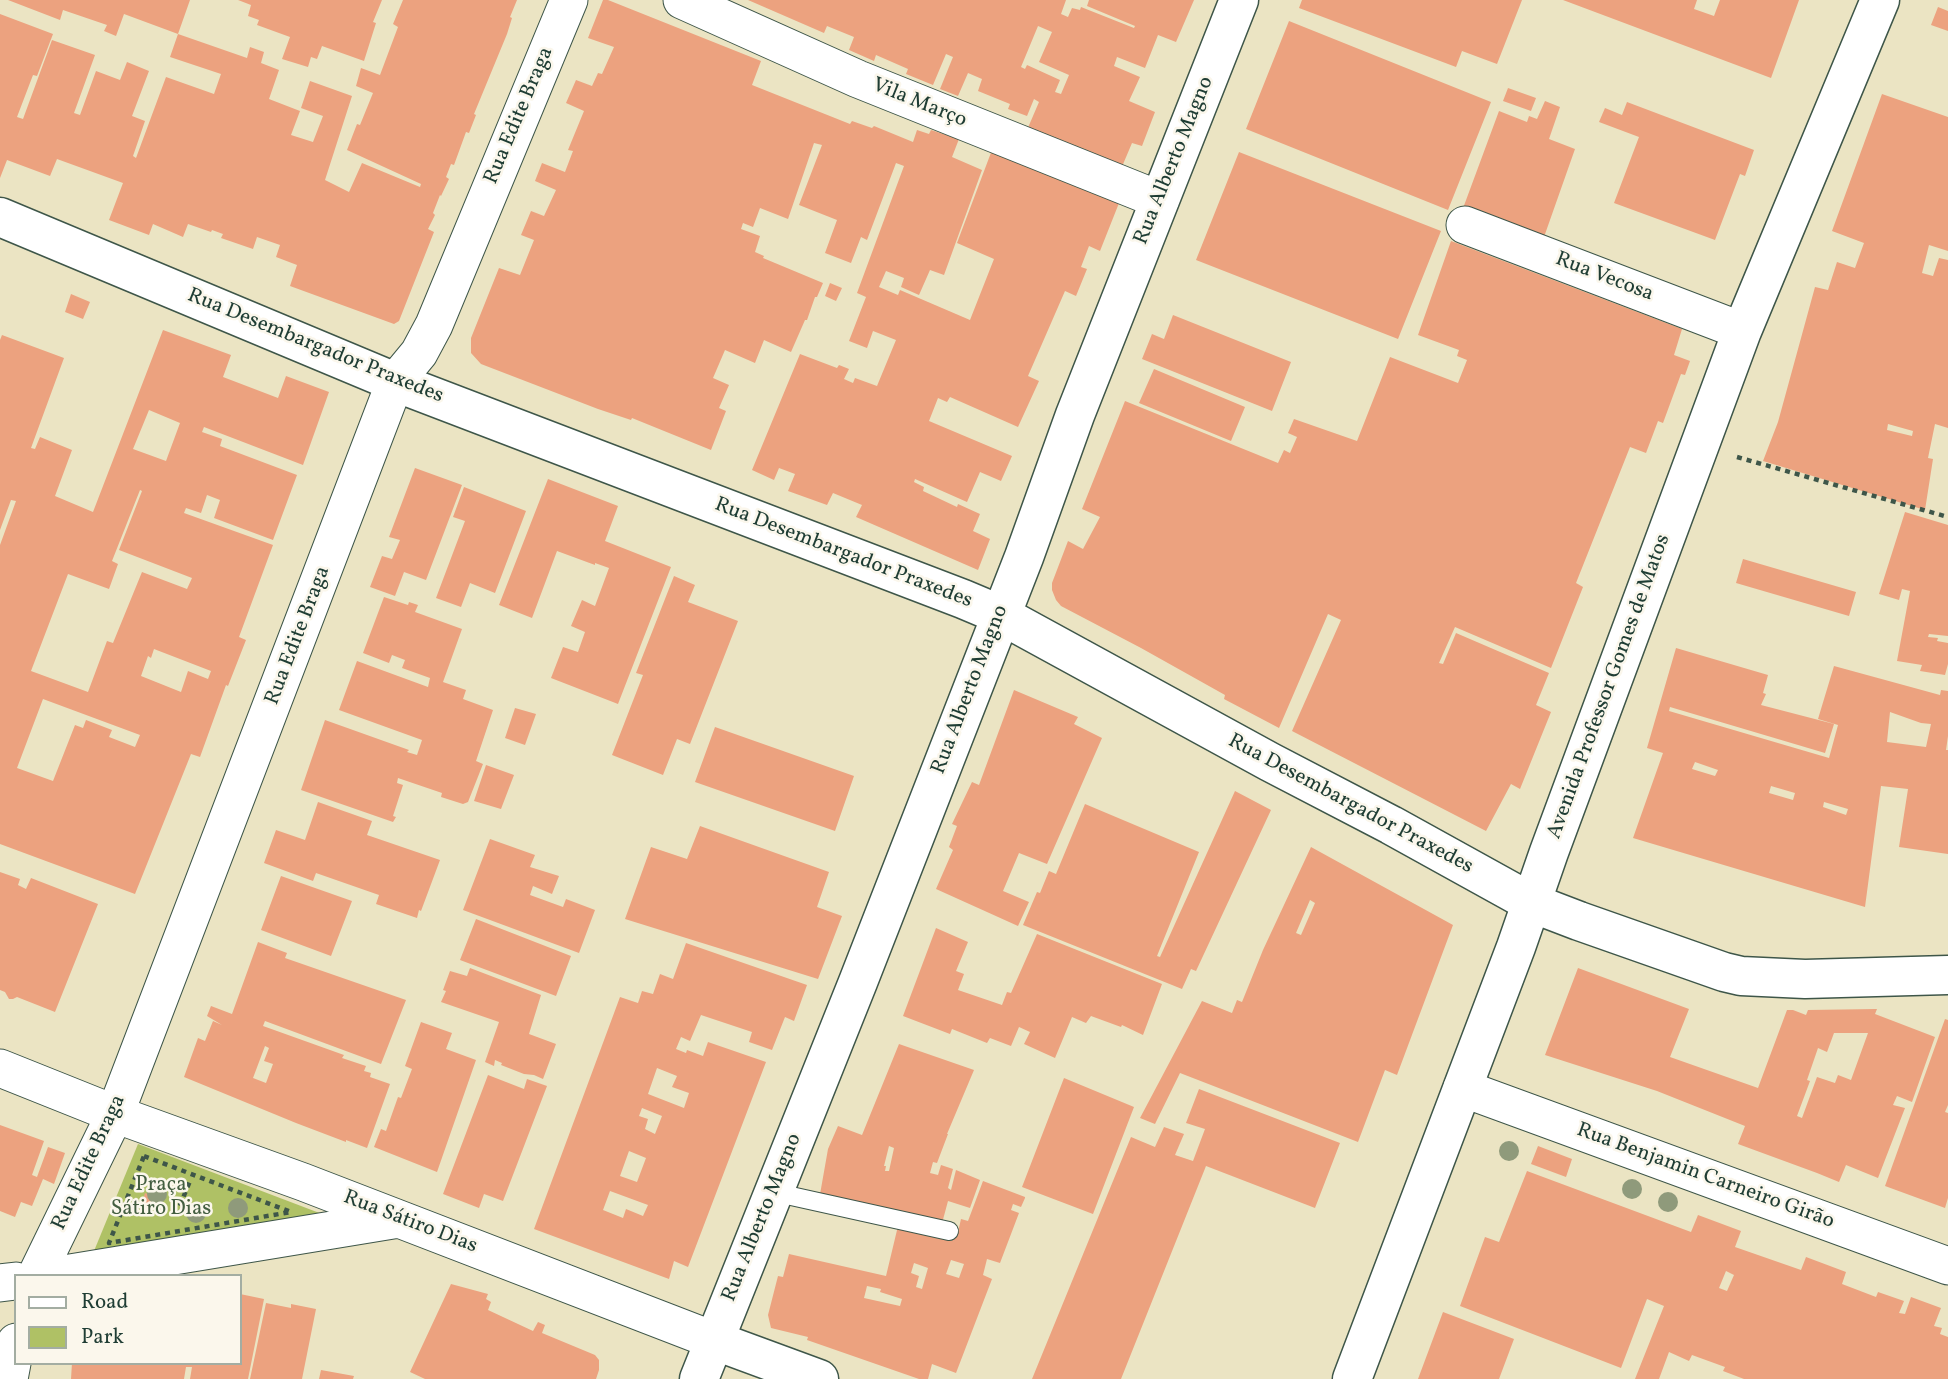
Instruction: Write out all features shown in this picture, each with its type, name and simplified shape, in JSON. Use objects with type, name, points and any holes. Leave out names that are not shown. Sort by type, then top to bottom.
[{"type":"main road","name":"Rua Alberto Magno","points":[[699,1379],[863,969],[1001,615],[1074,415],[1239,0]]},
{"type":"main road","name":"Avenida Professor Gomes de Matos","points":[[1352,1379],[1532,903],[1742,331],[1880,0]]},
{"type":"main road","name":"Rua Desembargador Praxedes","points":[[0,217],[395,382],[1001,615],[1532,903],[1638,943],[1741,976],[1805,979],[1948,975]]},
{"type":"main road","name":"Rua Sátiro Dias","points":[[713,1340],[819,1379]]},
{"type":"street","name":"Rua Edite Braga","points":[[37,1274],[115,1114],[395,382],[419,353],[434,325],[569,0]]},
{"type":"street","name":"Vila Março","points":[[682,0],[858,79],[1160,200]]},
{"type":"street","name":"Rua Vecosa","points":[[1465,225],[1742,331]]},
{"type":"street","name":"Rua Sátiro Dias","points":[[0,1068],[713,1340]]},
{"type":"street","name":"Rua Benjamin Carneiro Girão","points":[[1462,1088],[1948,1266]]},
{"type":"street","points":[[64,1274],[401,1219]]},
{"type":"street","points":[[9,1379],[14,1353]]},
{"type":"lane","points":[[773,1192],[949,1231]]},
{"type":"path","points":[[1700,446],[1948,517]]},
{"type":"path","points":[[144,1156],[291,1212],[169,1233],[109,1243],[144,1156]]},
{"type":"path","points":[[169,1233],[192,1174]]},
{"type":"green space","name":"Praça Sátiro Dias","points":[[138,1144],[330,1217],[94,1251]]},
{"type":"building","points":[[8,0],[190,0],[178,34],[124,14],[116,36],[104,31],[107,25],[63,10],[60,20]]},
{"type":"building","points":[[238,0],[382,0],[373,22],[376,23],[364,61],[322,46],[317,59],[311,57],[308,67],[282,59],[290,37],[257,25],[259,20],[248,16],[251,5]]},
{"type":"building","points":[[403,0],[517,0],[507,34],[474,114],[476,115],[469,133],[466,132],[454,165],[451,164],[446,177],[449,179],[433,213],[435,215],[428,229],[434,232],[399,321],[394,324],[290,286],[297,265],[276,257],[280,245],[257,237],[253,249],[221,238],[223,234],[188,224],[183,237],[153,224],[149,235],[109,220],[123,183],[57,159],[50,176],[7,160],[0,178],[0,14],[53,34],[17,117],[23,119],[52,40],[95,55],[74,113],[80,115],[96,71],[120,80],[127,62],[149,71],[132,116],[145,121],[133,156],[136,158],[166,77],[214,94],[221,74],[170,57],[178,34],[247,58],[250,47],[264,52],[261,63],[279,70],[269,99],[300,111],[291,135],[313,142],[323,116],[301,108],[310,81],[352,96],[325,180],[349,192],[362,163],[420,187],[421,184],[347,150],[373,93],[356,86],[361,68],[380,75],[398,27],[393,24]]},
{"type":"building","points":[[603,0],[761,61],[752,85],[850,124],[852,121],[872,128],[874,126],[913,142],[917,130],[929,134],[931,130],[959,139],[952,157],[982,170],[944,275],[930,270],[919,295],[901,287],[904,278],[886,271],[879,287],[898,295],[900,290],[970,320],[994,259],[957,243],[995,142],[1121,198],[1100,251],[1089,246],[1081,267],[1087,269],[1076,296],[1065,291],[1028,376],[1039,381],[1018,427],[950,397],[947,402],[938,398],[929,421],[1012,456],[1001,481],[980,472],[967,502],[915,479],[914,482],[924,487],[923,491],[957,507],[958,504],[980,514],[973,531],[990,539],[978,570],[856,517],[862,505],[833,493],[827,505],[788,491],[795,474],[779,468],[774,480],[752,470],[800,354],[837,368],[839,365],[849,369],[844,379],[853,383],[855,378],[877,386],[896,340],[873,331],[867,348],[849,341],[866,297],[857,293],[904,166],[896,163],[867,240],[861,237],[851,263],[825,253],[837,220],[799,205],[822,145],[814,143],[788,219],[760,208],[753,227],[743,223],[741,229],[760,236],[755,252],[764,256],[763,258],[823,283],[791,352],[764,340],[755,363],[725,350],[713,378],[729,385],[719,408],[726,411],[711,450],[632,418],[631,420],[598,409],[481,364],[471,353],[471,338],[499,268],[520,275],[534,240],[521,235],[531,211],[544,216],[556,190],[535,181],[542,163],[565,172],[573,151],[568,150],[584,111],[566,103],[576,80],[592,86],[598,73],[602,74],[614,47],[588,38]]},
{"type":"building","points":[[748,0],[1066,0],[1061,14],[1068,17],[1072,8],[1080,10],[1081,7],[1134,28],[1135,26],[1087,6],[1089,0],[1194,0],[1176,42],[1158,35],[1145,68],[1117,57],[1114,66],[1140,77],[1129,101],[1155,112],[1142,146],[1132,143],[1121,169],[1027,130],[1039,102],[1034,99],[1027,116],[1008,109],[1010,104],[978,91],[982,79],[968,73],[958,96],[940,89],[953,57],[946,54],[933,85],[906,74],[908,69],[876,55],[874,61],[849,50],[854,37],[827,26],[824,33]],"holes":[[[1038,26],[1052,32],[1039,62],[1069,75],[1061,94],[1055,92],[1060,80],[1027,65],[1025,69],[1021,67]]]},
{"type":"building","points":[[1302,0],[1522,0],[1497,64],[1462,51],[1456,67],[1299,8]]},
{"type":"building","points":[[1563,0],[1697,0],[1694,9],[1714,16],[1720,0],[1799,0],[1771,78]]},
{"type":"building","points":[[1938,7],[1948,11],[1948,31],[1931,25]]},
{"type":"building","points":[[1289,21],[1491,102],[1448,210],[1246,129]]},
{"type":"building","points":[[1508,88],[1536,98],[1531,111],[1503,101]]},
{"type":"building","points":[[1882,94],[1948,117],[1948,251],[1929,245],[1922,273],[1933,276],[1939,258],[1948,260],[1948,428],[1935,424],[1928,458],[1933,459],[1925,510],[1763,461],[1778,422],[1815,287],[1828,290],[1837,262],[1855,268],[1864,243],[1832,231]],"holes":[[[1888,424],[1913,431],[1912,436],[1887,430]]]},
{"type":"building","points":[[1545,101],[1560,107],[1549,139],[1575,149],[1544,237],[1462,211],[1499,111],[1527,122],[1529,116],[1537,119]]},
{"type":"building","points":[[1627,102],[1754,150],[1745,176],[1740,174],[1715,240],[1614,203],[1639,137],[1599,122],[1605,108],[1622,115]]},
{"type":"building","points":[[1239,152],[1441,231],[1398,339],[1196,260]]},
{"type":"building","points":[[1451,241],[1682,329],[1674,355],[1690,361],[1685,375],[1681,374],[1663,423],[1658,421],[1646,453],[1630,447],[1576,583],[1583,587],[1551,668],[1455,627],[1439,663],[1443,664],[1456,633],[1549,673],[1536,705],[1551,712],[1520,789],[1511,784],[1486,831],[1292,731],[1341,620],[1328,614],[1279,728],[1224,699],[1225,695],[1061,606],[1052,590],[1052,583],[1068,541],[1083,549],[1100,517],[1082,509],[1125,401],[1278,463],[1284,450],[1290,453],[1297,437],[1288,433],[1294,419],[1357,441],[1390,357],[1458,383],[1467,360],[1457,356],[1459,350],[1418,335]]},
{"type":"building","points":[[830,283],[842,288],[836,301],[825,296]]},
{"type":"building","points":[[71,294],[90,302],[83,319],[65,312]]},
{"type":"building","points":[[1173,315],[1291,362],[1272,411],[1142,359],[1152,334],[1164,339]]},
{"type":"building","points":[[163,330],[231,355],[223,377],[278,398],[286,376],[329,392],[303,465],[204,427],[202,432],[222,439],[220,446],[297,475],[273,540],[214,518],[220,500],[207,495],[201,513],[186,508],[184,513],[273,545],[239,637],[246,640],[228,686],[226,685],[200,757],[191,754],[135,894],[0,844],[0,545],[16,501],[11,500],[0,530],[2,335],[64,358],[31,448],[35,449],[40,437],[72,450],[55,496],[93,512]],"holes":[[[149,410],[180,423],[166,461],[133,449]],[[140,490],[142,491],[119,550],[192,578],[187,589],[142,572],[113,643],[107,641],[88,692],[31,671],[68,574],[109,589],[118,564],[112,561]],[[154,649],[211,671],[208,679],[188,671],[181,692],[141,676],[148,656],[151,658]],[[43,699],[140,735],[135,747],[109,737],[112,730],[86,720],[83,728],[75,725],[53,781],[17,768]]]},
{"type":"building","points":[[1154,369],[1245,407],[1231,441],[1139,403]]},
{"type":"building","points":[[415,468],[462,485],[426,580],[404,572],[395,596],[370,587],[382,556],[392,559],[400,540],[389,537]]},
{"type":"building","points":[[548,479],[618,506],[605,541],[671,567],[618,704],[551,678],[563,647],[578,652],[585,632],[571,626],[582,600],[595,606],[609,568],[557,551],[532,618],[499,605]]},
{"type":"building","points":[[464,487],[526,511],[495,593],[470,583],[461,607],[436,598],[465,521],[453,517]]},
{"type":"building","points":[[1905,512],[1948,525],[1948,636],[1929,634],[1928,637],[1948,643],[1945,675],[1920,671],[1922,665],[1897,661],[1910,591],[1902,589],[1899,600],[1879,594]]},
{"type":"building","points":[[1743,559],[1856,592],[1849,616],[1736,583]]},
{"type":"building","points":[[674,576],[695,585],[688,602],[738,621],[690,744],[677,739],[663,775],[612,755],[643,675],[636,673]]},
{"type":"building","points":[[384,597],[408,605],[409,602],[418,605],[415,612],[462,629],[443,682],[466,690],[463,699],[493,710],[476,761],[483,764],[468,802],[463,804],[441,797],[442,793],[398,778],[397,783],[403,785],[393,822],[301,790],[325,720],[417,755],[422,740],[339,710],[357,661],[428,687],[430,678],[402,668],[405,660],[392,655],[389,663],[363,653]]},
{"type":"building","points":[[1676,648],[1768,675],[1763,693],[1766,694],[1761,705],[1834,724],[1825,753],[1670,707],[1669,711],[1829,758],[1838,725],[1818,719],[1834,666],[1940,695],[1941,690],[1948,691],[1948,854],[1899,847],[1908,789],[1881,786],[1865,907],[1633,838],[1663,753],[1647,748]],"holes":[[[1890,712],[1931,724],[1926,747],[1887,742]],[[1695,762],[1718,770],[1715,776],[1692,769]],[[1771,786],[1795,793],[1793,800],[1769,793]],[[1824,802],[1848,809],[1846,815],[1823,807]]]},
{"type":"building","points":[[1014,690],[1078,717],[1074,724],[1102,738],[1047,864],[1019,853],[1003,891],[1029,902],[1018,926],[936,889],[953,850],[949,847],[957,826],[952,824],[972,782],[979,785]]},
{"type":"building","points":[[515,708],[536,714],[525,745],[505,738]]},
{"type":"building","points":[[715,727],[854,776],[835,831],[695,782]]},
{"type":"building","points":[[486,765],[514,775],[501,809],[474,801]]},
{"type":"building","points":[[1235,791],[1271,810],[1196,971],[1191,969],[1182,989],[1023,925],[1049,871],[1056,874],[1085,804],[1199,852],[1157,956],[1160,957]]},
{"type":"building","points":[[318,802],[372,821],[367,835],[440,860],[417,918],[376,904],[379,895],[316,873],[313,881],[264,863],[276,830],[305,840]]},
{"type":"building","points":[[700,826],[829,872],[817,907],[842,916],[818,979],[625,919],[651,847],[687,859]]},
{"type":"building","points":[[490,839],[535,855],[530,867],[559,876],[552,894],[533,886],[530,895],[563,907],[566,899],[595,910],[579,953],[463,910]]},
{"type":"building","points":[[1311,847],[1453,925],[1397,1075],[1385,1070],[1358,1142],[1180,1073],[1155,1124],[1140,1118],[1202,1001],[1232,1013],[1237,1000],[1242,1002]],"holes":[[[1310,900],[1315,903],[1301,935],[1296,933]]]},
{"type":"building","points":[[0,872],[20,879],[18,885],[26,889],[31,878],[98,904],[55,1012],[17,997],[9,999],[5,992],[0,990]]},
{"type":"building","points":[[281,876],[352,901],[331,956],[261,930]]},
{"type":"building","points":[[476,919],[571,956],[556,996],[460,960]]},
{"type":"building","points":[[936,928],[968,942],[956,971],[964,974],[958,990],[1002,1005],[1007,992],[1011,993],[1037,934],[1162,984],[1143,1035],[1122,1025],[1121,1027],[1091,1016],[1086,1023],[1072,1017],[1055,1058],[1024,1044],[1030,1032],[1019,1027],[1011,1046],[990,1038],[987,1043],[952,1029],[950,1034],[903,1016]]},
{"type":"building","points":[[258,942],[287,953],[285,958],[406,1000],[381,1064],[265,1021],[263,1026],[344,1055],[342,1058],[366,1066],[364,1071],[371,1073],[370,1077],[390,1084],[367,1148],[296,1123],[184,1077],[198,1038],[205,1041],[213,1021],[222,1025],[207,1016],[211,1006],[232,1014]],"holes":[[[265,1046],[269,1048],[264,1061],[273,1064],[266,1083],[253,1078]]]},
{"type":"building","points":[[686,943],[807,985],[794,1021],[785,1017],[772,1050],[749,1042],[752,1032],[701,1015],[690,1041],[681,1037],[676,1049],[686,1053],[687,1050],[703,1056],[708,1042],[766,1062],[688,1267],[674,1261],[669,1279],[534,1229],[620,997],[638,1003],[642,991],[653,994],[660,974],[673,979]],"holes":[[[657,1068],[677,1076],[672,1087],[689,1093],[684,1108],[648,1094]],[[642,1108],[662,1116],[655,1134],[645,1129],[648,1119],[639,1116]],[[629,1151],[646,1158],[637,1182],[620,1176]],[[610,1191],[648,1205],[643,1216],[626,1209],[623,1218],[603,1210]]]},
{"type":"building","points":[[470,968],[541,995],[529,1034],[556,1044],[543,1079],[501,1065],[502,1063],[495,1060],[494,1066],[485,1062],[499,1022],[441,1002],[450,971],[467,976]]},
{"type":"building","points":[[1578,968],[1689,1009],[1670,1057],[1758,1088],[1787,1010],[1806,1015],[1808,1010],[1877,1009],[1875,1014],[1935,1037],[1912,1102],[1897,1096],[1893,1105],[1905,1108],[1878,1178],[1846,1165],[1839,1182],[1738,1144],[1745,1126],[1657,1091],[1545,1055]],"holes":[[[1834,1033],[1868,1033],[1851,1080],[1838,1075],[1835,1083],[1817,1077],[1802,1118],[1797,1116],[1818,1048],[1827,1052]]]},
{"type":"building","points":[[1945,1019],[1948,1020],[1948,1105],[1945,1112],[1948,1113],[1948,1198],[1945,1208],[1885,1186]]},
{"type":"building","points":[[421,1022],[452,1033],[446,1049],[476,1060],[437,1172],[374,1147],[381,1129],[386,1131],[412,1069],[405,1066]]},
{"type":"building","points":[[899,1044],[974,1070],[937,1163],[933,1162],[930,1173],[938,1175],[941,1165],[953,1169],[948,1188],[951,1190],[956,1170],[980,1180],[970,1208],[948,1201],[941,1227],[819,1200],[828,1149],[838,1126],[862,1135]],"holes":[[[889,1146],[894,1148],[889,1171],[885,1171]]]},
{"type":"building","points":[[488,1075],[524,1089],[527,1079],[547,1086],[503,1201],[484,1194],[479,1208],[443,1194]]},
{"type":"building","points":[[1064,1078],[1134,1107],[1093,1214],[1022,1187]]},
{"type":"building","points":[[1199,1089],[1340,1143],[1315,1208],[1206,1166],[1121,1379],[1032,1379],[1131,1137],[1155,1147],[1164,1127],[1184,1134],[1175,1155],[1193,1161],[1205,1129],[1186,1123]]},
{"type":"building","points":[[0,1125],[44,1141],[32,1175],[37,1177],[48,1147],[65,1153],[54,1184],[43,1179],[32,1206],[21,1202],[15,1217],[0,1211]]},
{"type":"building","points":[[1538,1146],[1572,1159],[1566,1177],[1531,1164]]},
{"type":"building","points":[[1527,1171],[1691,1232],[1698,1215],[1741,1231],[1735,1247],[1801,1270],[1806,1257],[1846,1272],[1842,1284],[1876,1297],[1878,1292],[1904,1301],[1899,1313],[1905,1314],[1911,1297],[1941,1308],[1934,1326],[1942,1328],[1940,1334],[1948,1337],[1948,1379],[1744,1379],[1723,1371],[1725,1367],[1692,1355],[1689,1361],[1669,1352],[1659,1379],[1635,1379],[1664,1306],[1647,1299],[1621,1368],[1460,1306],[1485,1237],[1499,1242]],"holes":[[[1726,1271],[1734,1275],[1727,1291],[1719,1288]]]},
{"type":"building","points":[[983,1181],[1025,1197],[1021,1207],[1013,1204],[1011,1210],[1019,1213],[1000,1263],[987,1259],[983,1275],[992,1279],[956,1373],[932,1364],[928,1379],[919,1379],[807,1340],[808,1337],[771,1328],[768,1315],[778,1276],[783,1277],[789,1254],[886,1276],[898,1226],[937,1233],[937,1238],[952,1241],[954,1230],[958,1232],[961,1219],[968,1221]],"holes":[[[951,1260],[964,1264],[959,1278],[946,1274]],[[914,1263],[928,1268],[922,1289],[916,1287],[919,1276],[911,1273]],[[867,1286],[902,1299],[900,1306],[864,1298]]]},
{"type":"building","points":[[145,1193],[156,1197],[151,1211],[140,1208]]},
{"type":"building","points":[[451,1284],[488,1294],[486,1299],[491,1302],[488,1310],[533,1331],[538,1322],[545,1325],[542,1333],[595,1355],[599,1360],[596,1379],[425,1379],[410,1372]]},
{"type":"building","points":[[242,1294],[264,1299],[248,1379],[190,1379],[192,1367],[186,1367],[184,1379],[71,1379],[72,1365],[242,1365]]},
{"type":"building","points":[[266,1303],[316,1309],[302,1379],[250,1379]]},
{"type":"building","points":[[1443,1312],[1514,1339],[1499,1379],[1418,1379]]},
{"type":"building","points":[[321,1370],[354,1376],[353,1379],[319,1379]]}]
